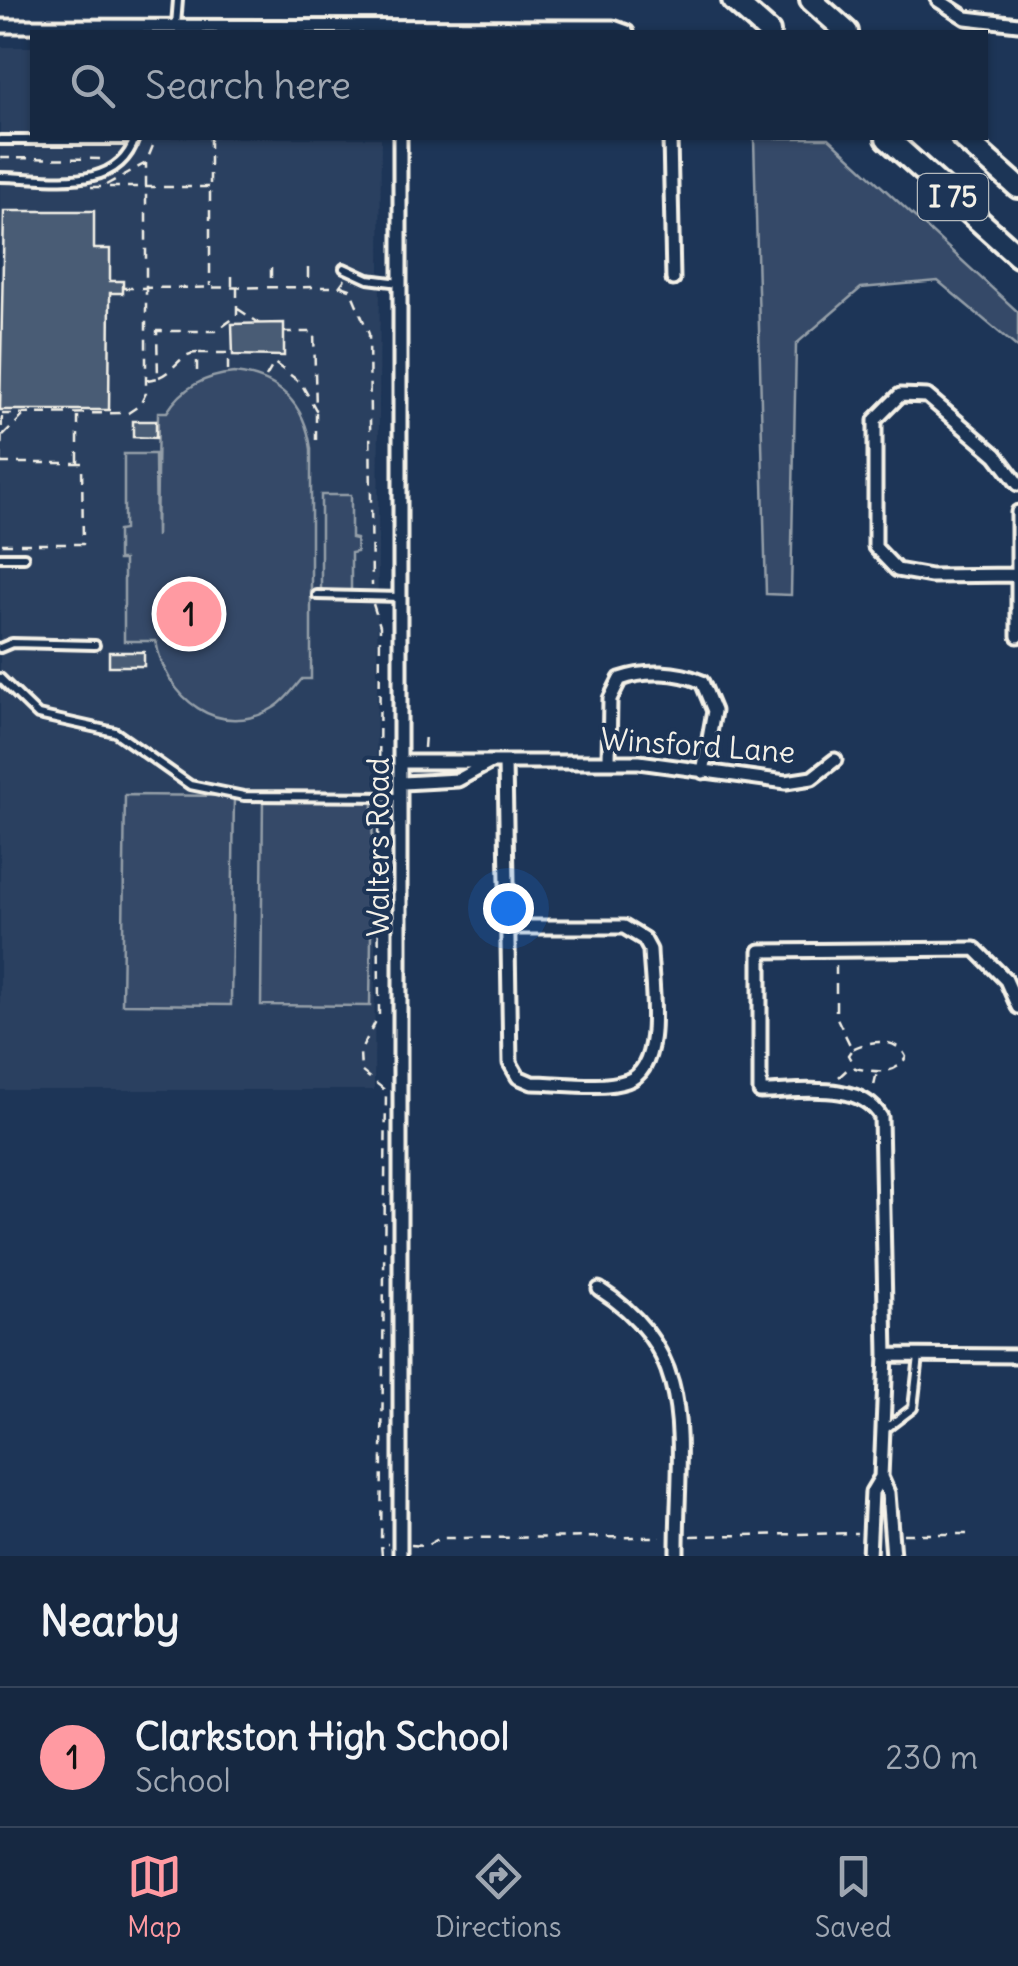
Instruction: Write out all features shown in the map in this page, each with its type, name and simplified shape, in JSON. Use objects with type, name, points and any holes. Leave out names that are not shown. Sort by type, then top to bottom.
[{"type":"highway","points":[[733,0],[767,30]]},
{"type":"highway","points":[[811,0],[845,30]]},
{"type":"highway","name":"I 75","points":[[889,140],[1018,256]]},
{"type":"highway","name":"I 75","points":[[965,140],[1018,187]]},
{"type":"street","points":[[938,0],[973,20],[1018,24]]},
{"type":"street","points":[[0,26],[621,30]]},
{"type":"street","name":"Walters Road","points":[[400,140],[404,762],[400,1556]]},
{"type":"street","points":[[670,140],[673,279]]},
{"type":"street","points":[[1017,575],[931,576],[897,570],[875,547],[875,420],[900,396],[927,396],[996,456],[1018,484]]},
{"type":"street","points":[[1018,512],[1018,636]]},
{"type":"street","points":[[609,761],[610,699],[620,680],[633,674],[686,674],[702,682],[714,711],[704,772]]},
{"type":"street","name":"Winsford Lane","points":[[404,762],[609,761],[786,782],[812,778],[836,760]]},
{"type":"street","points":[[498,762],[508,927],[510,1064],[518,1078],[532,1083],[626,1082],[641,1073],[653,1045],[650,950],[644,939],[624,927],[508,927]]},
{"type":"street","name":"Winsford Lane","points":[[403,790],[458,780],[498,762]]},
{"type":"street","points":[[893,1556],[888,1494],[881,1477],[886,1355],[881,1117],[872,1101],[854,1093],[760,1092],[760,952],[975,949],[1006,980],[1018,1007]]},
{"type":"street","points":[[599,1290],[640,1319],[668,1362],[677,1412],[677,1556]]},
{"type":"street","points":[[886,1355],[1018,1356]]},
{"type":"street","points":[[869,1556],[872,1492],[881,1477]]},
{"type":"lane","points":[[176,26],[178,0]]},
{"type":"lane","points":[[0,140],[30,140]]},
{"type":"lane","points":[[0,177],[97,177],[116,170],[128,158],[134,140]]},
{"type":"lane","points":[[344,268],[368,280],[401,283]]},
{"type":"lane","points":[[0,557],[24,557]]},
{"type":"lane","points":[[317,595],[403,597]]},
{"type":"lane","points":[[0,648],[12,643],[96,645]]},
{"type":"lane","points":[[0,678],[38,715],[114,732],[190,785],[244,796],[378,798],[403,790]]},
{"type":"lane","points":[[882,1430],[912,1408],[919,1356]]},
{"type":"path","points":[[0,544],[83,544],[82,463],[1,463],[2,412],[128,413],[140,405],[146,381],[146,163],[155,140]]},
{"type":"path","points":[[210,140],[210,288]]},
{"type":"path","points":[[0,158],[110,159]]},
{"type":"path","points":[[99,187],[128,177],[146,163]]},
{"type":"path","points":[[80,187],[210,187]]},
{"type":"path","points":[[271,268],[271,288]]},
{"type":"path","points":[[308,268],[308,288]]},
{"type":"path","points":[[342,286],[344,268]]},
{"type":"path","points":[[158,378],[157,330],[216,331],[237,316],[232,269]]},
{"type":"path","points":[[123,288],[342,286],[350,289],[370,334],[372,596],[380,626],[379,1015],[360,1052],[361,1071],[386,1092],[382,1544]]},
{"type":"path","points":[[237,308],[259,324]]},
{"type":"path","points":[[284,332],[314,332],[316,444]]},
{"type":"path","points":[[146,381],[170,373],[183,357],[198,353],[228,353],[228,370]]},
{"type":"path","points":[[197,379],[198,353]]},
{"type":"path","points":[[266,377],[277,355]]},
{"type":"path","points":[[274,363],[301,384],[316,410]]},
{"type":"path","points":[[2,437],[25,414]]},
{"type":"path","points":[[78,414],[78,463]]},
{"type":"path","points":[[424,749],[425,734]]},
{"type":"path","points":[[836,958],[836,1016],[852,1049]]},
{"type":"path","points":[[880,1042],[904,1050],[904,1062],[878,1071],[852,1065],[848,1055],[852,1049],[880,1042]]},
{"type":"path","points":[[840,1077],[852,1065]]},
{"type":"path","points":[[874,1085],[878,1071]]},
{"type":"path","points":[[690,1536],[860,1532]]},
{"type":"path","points":[[902,1534],[970,1534]]},
{"type":"path","points":[[426,1546],[440,1538],[661,1538]]},
{"type":"shaded area","points":[[0,47],[30,47],[30,140],[381,140],[374,1090],[0,1090]]},
{"type":"shaded area","points":[[754,140],[831,140],[1018,312],[1018,348],[938,281],[861,288],[796,344],[791,595],[766,594]]},
{"type":"shaded area","points":[[234,373],[277,387],[296,406],[308,433],[311,679],[302,679],[275,707],[254,717],[234,719],[215,716],[183,696],[161,661],[156,641],[124,641],[124,560],[118,560],[118,531],[124,530],[124,454],[155,454],[156,537],[158,412],[167,412],[195,384]]},
{"type":"shaded area","points":[[321,495],[351,495],[351,538],[356,539],[357,552],[351,553],[351,591],[321,591]]},
{"type":"shaded area","points":[[125,795],[234,796],[231,1005],[122,1004]]},
{"type":"shaded area","points":[[263,795],[373,796],[370,1006],[261,1005]]},
{"type":"building","points":[[4,211],[94,211],[94,249],[110,249],[110,281],[123,281],[123,293],[110,293],[109,410],[0,410]]},
{"type":"building","points":[[284,323],[284,356],[233,355],[232,324]]},
{"type":"building","points":[[133,421],[156,421],[156,438],[133,437]]},
{"type":"building","points":[[109,652],[144,652],[144,666],[109,666]]},
{"type":"place","name":"Clarkston High School","points":[[189,614]]}]
